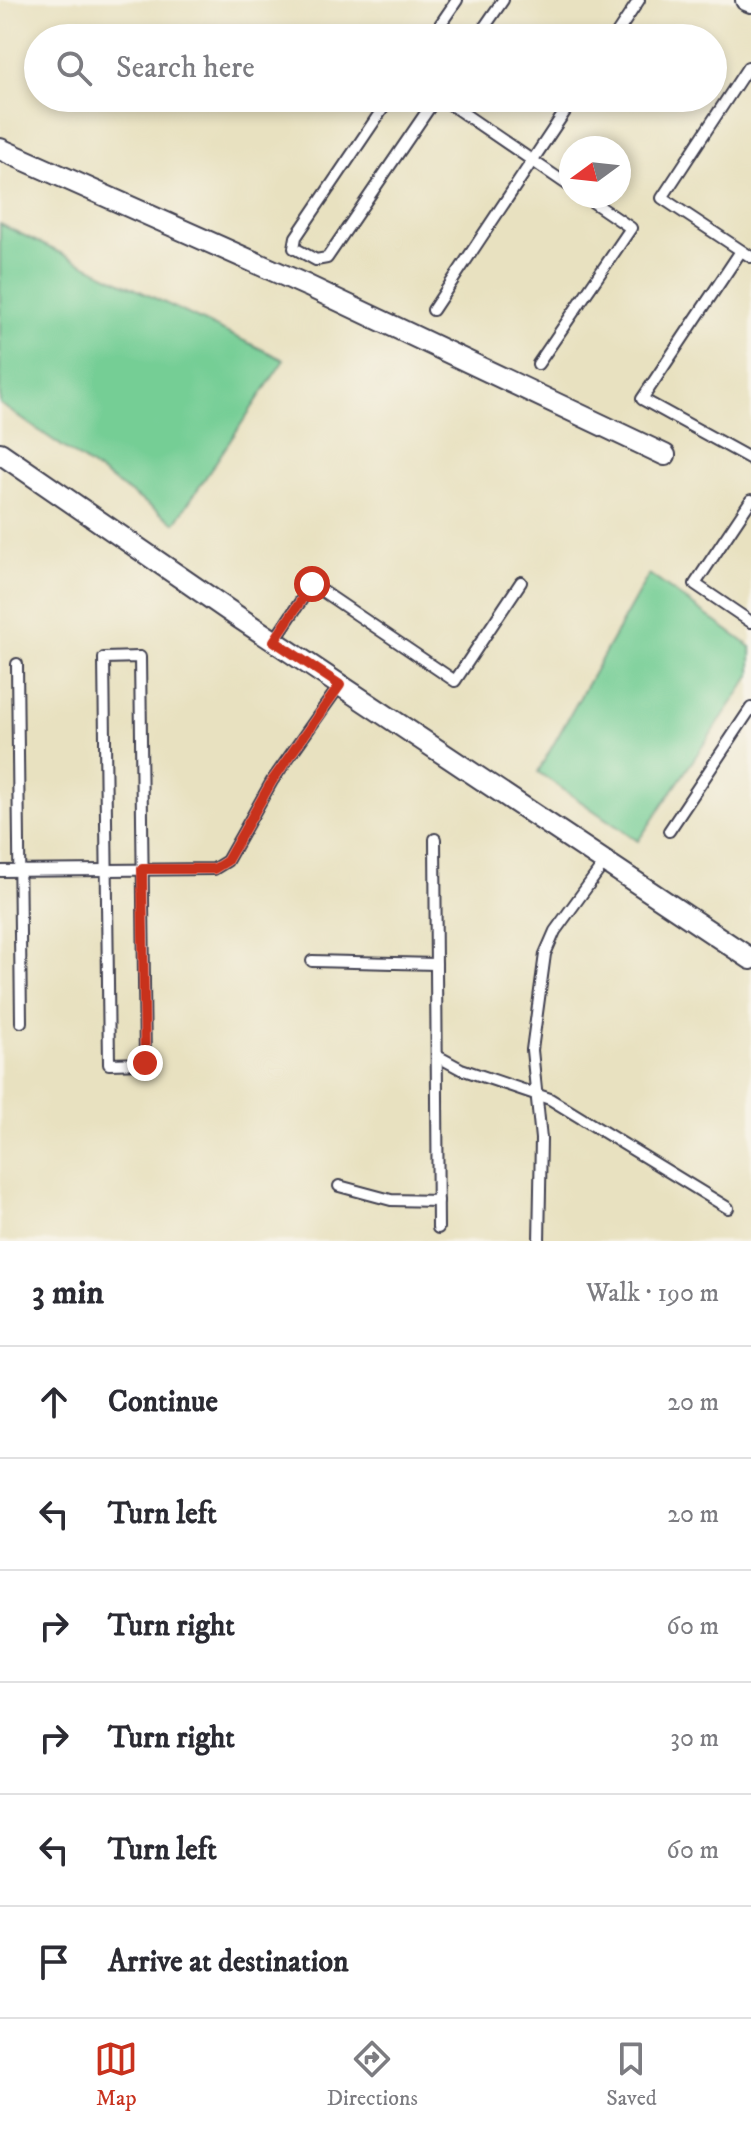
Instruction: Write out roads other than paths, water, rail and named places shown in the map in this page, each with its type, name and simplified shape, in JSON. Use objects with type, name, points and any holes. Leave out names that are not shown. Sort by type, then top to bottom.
[{"type":"street","points":[[0,149],[308,286],[665,455]]},
{"type":"street","points":[[0,453],[274,641],[751,959]]},
{"type":"lane","points":[[441,24],[457,0]]},
{"type":"lane","points":[[487,24],[503,0]]},
{"type":"lane","points":[[623,24],[639,0]]},
{"type":"lane","points":[[727,99],[748,67],[751,69]]},
{"type":"lane","points":[[381,112],[296,237],[294,248],[316,260],[327,258],[429,112]]},
{"type":"lane","points":[[460,112],[559,179]]},
{"type":"lane","points":[[433,310],[565,112]]},
{"type":"lane","points":[[718,112],[662,198],[746,254],[642,399],[751,459]]},
{"type":"lane","points":[[538,364],[631,228],[602,208]]},
{"type":"lane","points":[[751,500],[695,584],[751,622]]},
{"type":"lane","points":[[274,641],[312,584],[455,681],[521,582]]},
{"type":"lane","points":[[140,657],[145,1063],[109,1064],[107,870],[104,658],[140,657]]},
{"type":"lane","points":[[17,664],[21,1022]]},
{"type":"lane","points":[[0,871],[214,869],[227,861],[272,781],[340,685]]},
{"type":"lane","points":[[669,831],[751,708]]},
{"type":"lane","points":[[435,839],[438,1228]]},
{"type":"lane","points":[[539,1241],[541,1139],[532,1050],[545,954],[555,931],[605,862]]},
{"type":"lane","points":[[312,961],[436,964]]},
{"type":"lane","points":[[437,1056],[461,1069],[550,1099],[728,1208]]},
{"type":"lane","points":[[339,1186],[391,1200],[438,1201]]}]
